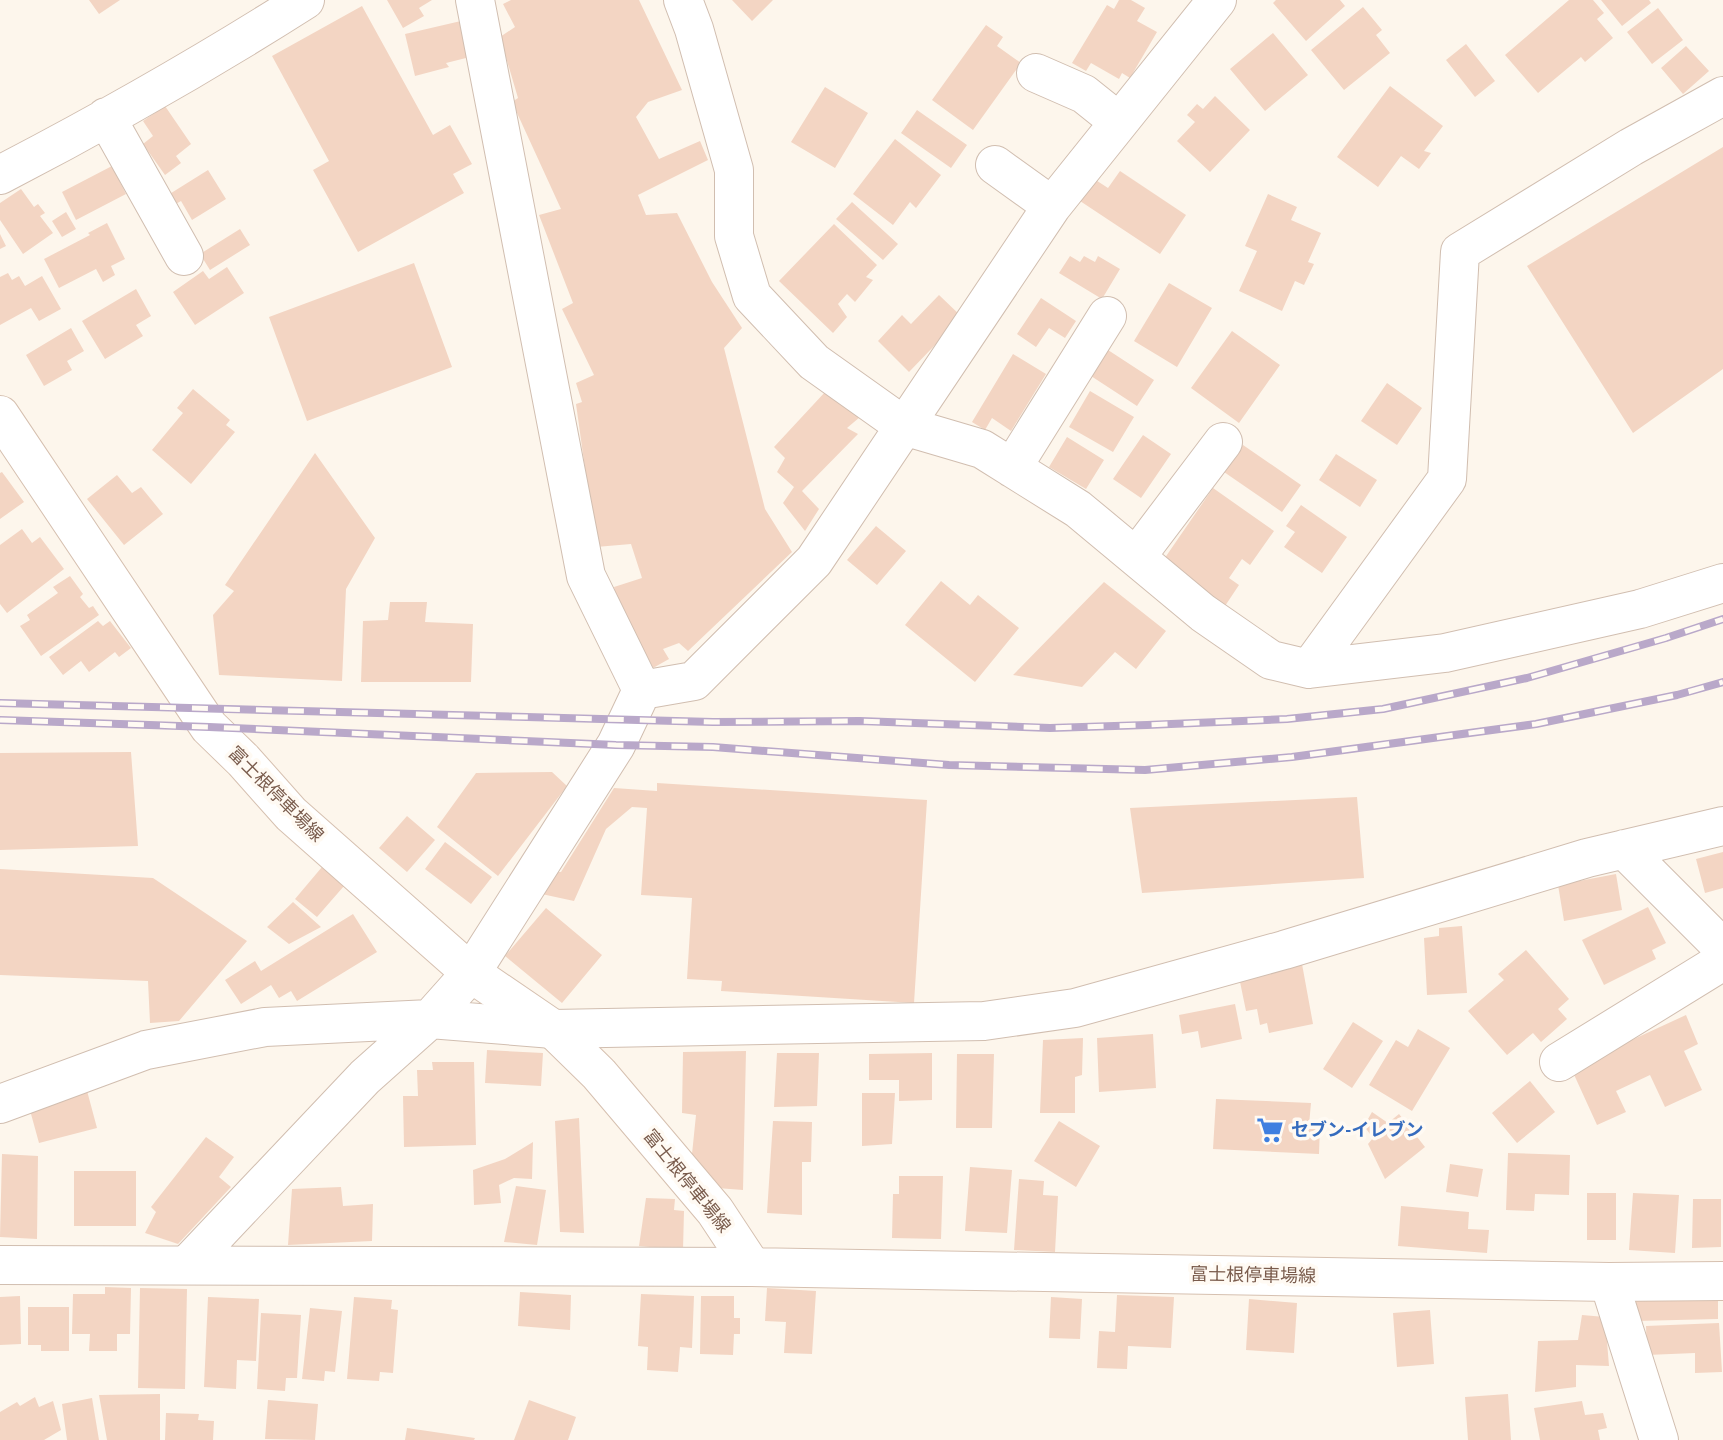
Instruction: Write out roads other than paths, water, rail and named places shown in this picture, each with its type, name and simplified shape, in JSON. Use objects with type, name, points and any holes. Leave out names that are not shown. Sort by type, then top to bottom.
[{"type":"street","points":[[0,176],[253,33],[305,0]]},
{"type":"street","points":[[474,0],[586,576],[642,690]]},
{"type":"street","points":[[682,0],[694,29],[734,170],[734,236],[752,296],[814,362],[904,426],[982,449],[1078,509],[1203,613],[1271,660],[1309,669],[1445,653],[1640,610],[1723,583]]},
{"type":"street","points":[[642,690],[694,681],[814,561],[1052,206],[1217,0]]},
{"type":"street","points":[[1036,73],[1084,94],[1119,122]]},
{"type":"street","points":[[1309,669],[1447,479],[1460,252],[1631,147],[1723,96]]},
{"type":"street","points":[[106,117],[184,256]]},
{"type":"street","points":[[995,165],[1052,206]]},
{"type":"street","points":[[1013,468],[1107,316]]},
{"type":"street","name":"富士根停車場線","points":[[0,415],[209,727],[292,814],[471,973],[553,1029],[599,1074],[715,1211],[752,1267],[1723,1282]]},
{"type":"street","points":[[1136,556],[1223,442]]},
{"type":"street","points":[[188,1264],[365,1077],[430,1019],[471,973],[616,745],[642,690]]},
{"type":"street","points":[[0,1104],[146,1050],[265,1027],[430,1019],[553,1029],[984,1021],[1075,1008],[1284,950],[1587,858],[1723,826]]},
{"type":"street","points":[[1624,849],[1723,948]]},
{"type":"street","points":[[1559,1062],[1723,961]]},
{"type":"street","points":[[0,1265],[752,1267]]},
{"type":"street","points":[[1609,1282],[1659,1440]]},
{"type":"railway","points":[[0,703],[713,722],[860,721],[1050,728],[1287,719],[1383,709],[1527,678],[1723,619]]},
{"type":"railway","points":[[0,720],[713,747],[949,765],[1145,770],[1292,757],[1536,724],[1677,695],[1723,682]]},
{"type":"place","name":"セブン-イレブン","points":[[1270,1130]]}]
